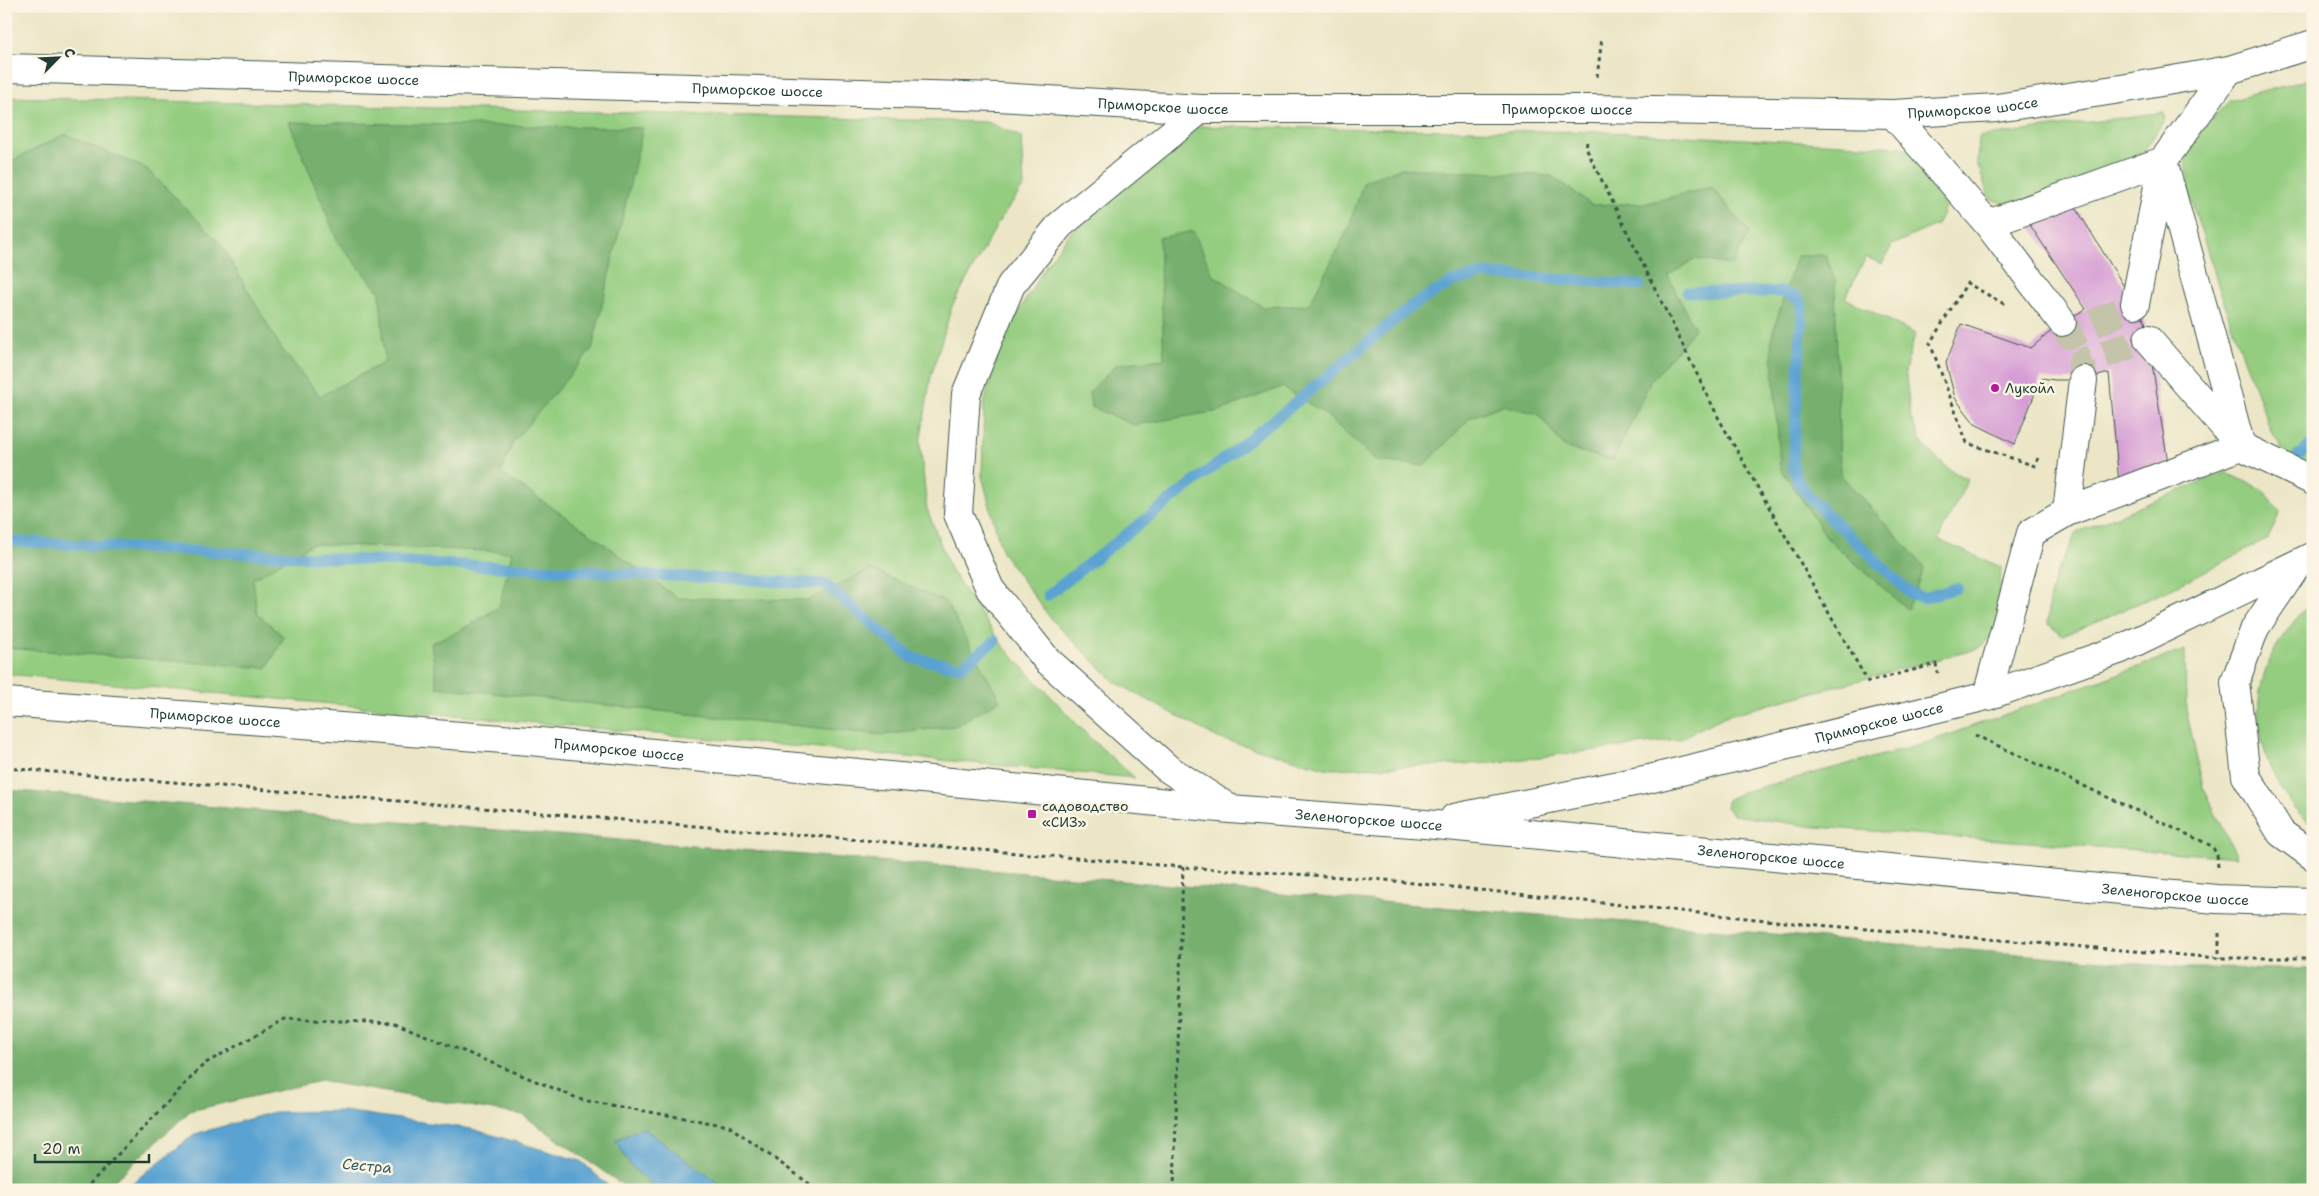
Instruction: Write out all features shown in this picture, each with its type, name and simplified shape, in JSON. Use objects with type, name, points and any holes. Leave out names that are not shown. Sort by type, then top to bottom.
[{"type":"main road","name":"Приморское шоссе","points":[[6,68],[998,97],[1201,109],[1592,109],[1893,114],[1996,108],[2228,70],[2313,44]]},
{"type":"main road","points":[[2135,304],[2163,161],[2228,70]]},
{"type":"main road","points":[[1201,109],[1060,225],[1011,285],[966,394],[958,514],[990,589],[1047,660],[1167,768],[1230,809]]},
{"type":"main road","points":[[1893,114],[1988,224],[2062,322]]},
{"type":"main road","points":[[1988,224],[2163,161]]},
{"type":"main road","points":[[2163,161],[2241,446]]},
{"type":"main road","points":[[2148,338],[2241,446],[2313,481]]},
{"type":"main road","points":[[2067,512],[2083,380]]},
{"type":"main road","points":[[1987,696],[2031,533],[2067,512],[2241,446]]},
{"type":"main road","name":"Приморское шоссе","points":[[1425,824],[1649,779],[1987,696],[2121,649],[2306,559]]},
{"type":"main road","points":[[2306,559],[2255,628],[2235,682],[2246,776],[2281,833],[2313,856]]},
{"type":"main road","name":"Приморское шоссе","points":[[6,702],[530,741],[1230,809]]},
{"type":"main road","name":"Зеленогорское шоссе","points":[[1230,809],[1425,824],[2216,899],[2313,902]]},
{"type":"path","points":[[1602,38],[1586,148],[1719,419],[1868,682],[1936,664]]},
{"type":"path","points":[[2008,306],[1967,283],[1930,343],[1968,442],[2035,466],[2038,457]]},
{"type":"path","points":[[1966,736],[1974,734],[2212,846],[2217,855],[2218,865]]},
{"type":"path","points":[[6,768],[1183,867],[1375,879],[1834,927],[2219,958],[2313,958]]},
{"type":"path","points":[[1174,1190],[1183,867]]},
{"type":"path","points":[[84,1190],[204,1064],[285,1019],[395,1023],[582,1100],[729,1126],[818,1190]]},
{"type":"green space","points":[[2313,78],[2313,473],[2287,456],[2271,431],[2231,324],[2190,197],[2186,160],[2202,129],[2229,101]]},
{"type":"green space","points":[[6,97],[987,122],[1021,137],[1024,186],[1001,218],[952,306],[931,376],[920,443],[927,509],[951,571],[1004,647],[1089,737],[1135,778],[6,674]]},
{"type":"green space","points":[[2164,112],[2165,118],[2143,154],[2010,206],[1989,198],[1977,162],[1979,137]]},
{"type":"green space","points":[[289,122],[643,128],[592,349],[513,442],[501,473],[588,532],[677,598],[809,600],[870,569],[946,602],[1000,700],[955,726],[883,735],[437,687],[431,643],[459,631],[499,607],[512,552],[312,544],[253,579],[257,613],[284,637],[267,668],[6,648],[6,164],[65,134],[147,169],[221,244],[281,348],[320,396],[385,362],[380,293],[338,242]]},
{"type":"green space","points":[[1182,126],[1606,132],[1901,147],[1919,158],[1930,170],[1946,204],[1938,224],[1892,245],[1882,264],[1866,257],[1845,298],[1915,334],[1905,370],[1911,419],[1923,445],[1950,470],[1968,479],[1938,540],[2001,567],[1999,609],[1994,635],[1977,649],[1725,716],[1678,740],[1491,763],[1329,769],[1218,738],[1115,682],[1051,619],[1002,552],[982,476],[984,404],[1001,342],[1046,265],[1108,183]]},
{"type":"green space","points":[[1402,168],[1552,176],[1592,205],[1647,203],[1712,187],[1749,232],[1733,265],[1695,259],[1668,276],[1695,329],[1650,382],[1613,461],[1564,447],[1538,414],[1502,405],[1470,418],[1424,466],[1376,461],[1325,414],[1282,387],[1219,411],[1134,425],[1091,407],[1089,393],[1117,364],[1164,359],[1159,238],[1193,231],[1213,275],[1263,307],[1309,305],[1348,229],[1364,181]]},
{"type":"green space","points":[[1826,255],[1835,282],[1840,474],[1925,567],[1907,609],[1828,539],[1780,467],[1771,339],[1796,256]]},
{"type":"green space","points":[[2226,472],[2263,490],[2280,512],[2268,539],[2162,593],[2063,636],[2048,624],[2049,599],[2052,587],[2060,565],[2077,532]]},
{"type":"green space","points":[[2313,601],[2313,826],[2289,801],[2272,771],[2263,746],[2259,723],[2259,701],[2263,679],[2270,659],[2281,639]]},
{"type":"green space","points":[[2185,650],[2186,709],[2203,787],[2237,857],[1816,827],[1733,815],[1726,807],[1728,799],[1746,791],[1917,746]]},
{"type":"green space","points":[[6,790],[2190,968],[2313,969],[2313,1190],[726,1190],[643,1128],[616,1140],[630,1165],[658,1190],[630,1190],[523,1115],[320,1081],[190,1111],[104,1190],[6,1190]]},
{"type":"water","name":"Сестра","points":[[343,1111],[472,1129],[581,1161],[613,1190],[123,1190],[195,1134],[274,1112]]},
{"type":"water","points":[[643,1128],[726,1190],[658,1190],[630,1165],[616,1140]]},
{"type":"building","points":[[2072,201],[2145,321],[2148,339],[2168,463],[2119,483],[2109,373],[2083,380],[2041,378],[2015,444],[1975,424],[1955,398],[1946,363],[1961,324],[2031,348],[2062,322],[2086,309],[2026,219]]},
{"type":"waterway","points":[[1048,595],[1288,409],[1410,307],[1454,281],[1484,274],[1640,285]]},
{"type":"waterway","points":[[1687,292],[1783,292],[1799,299],[1802,310],[1793,466],[1798,482],[1812,500],[1910,593],[1923,598],[1957,588]]},
{"type":"waterway","points":[[2298,456],[2313,443]]},
{"type":"waterway","points":[[6,541],[825,584],[912,658],[961,667],[995,641]]},
{"type":"tunnel","points":[[2062,322],[2070,335],[2135,304]]},
{"type":"tunnel","points":[[2083,380],[2082,362],[2148,339]]},
{"type":"place","name":"Лукойл","points":[[1995,388]]},
{"type":"place","name":"садоводство «СИЗ»","points":[[1032,814]]}]
